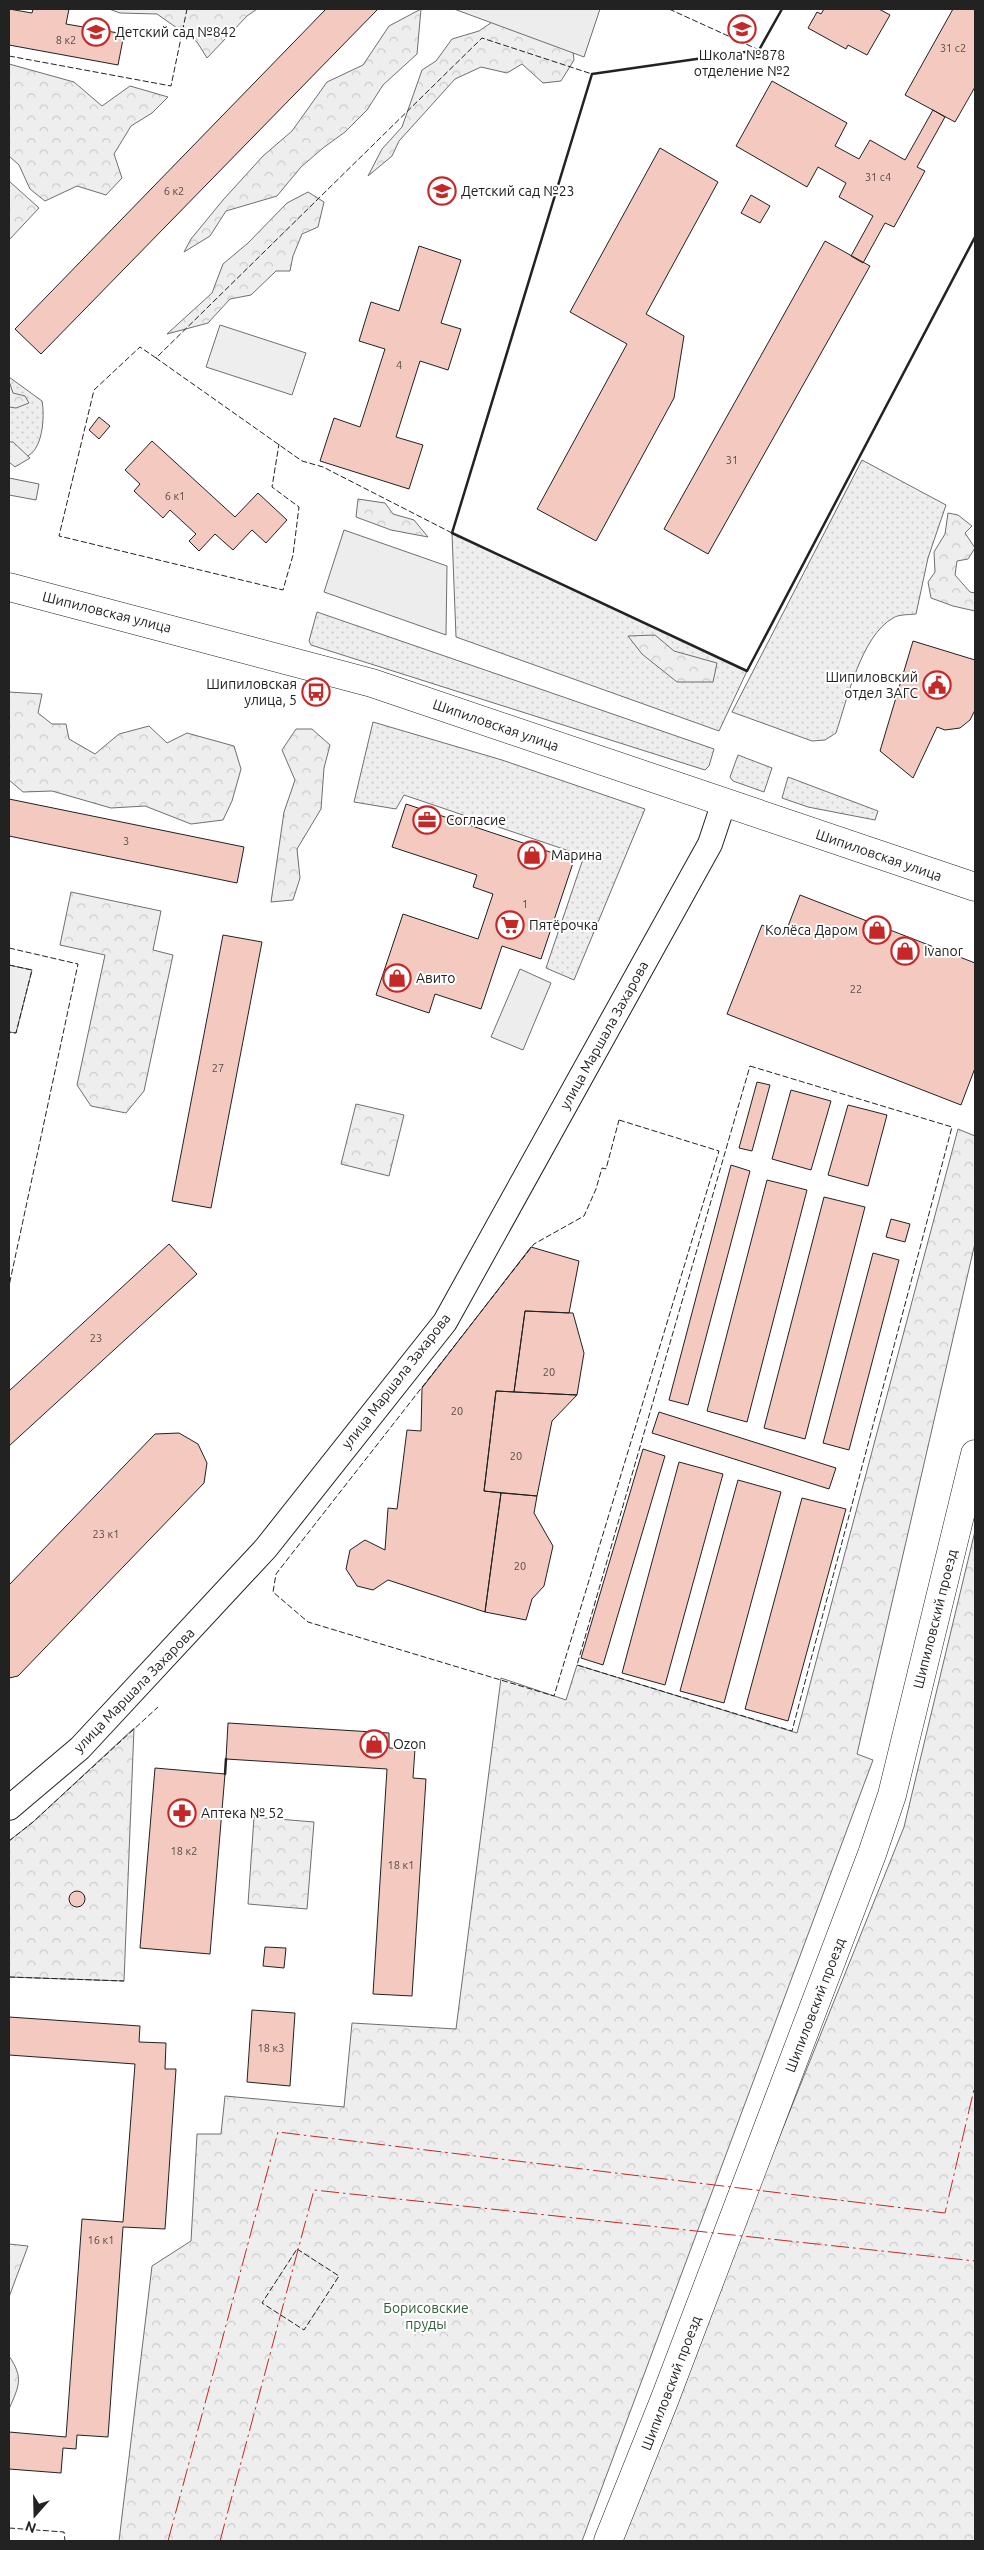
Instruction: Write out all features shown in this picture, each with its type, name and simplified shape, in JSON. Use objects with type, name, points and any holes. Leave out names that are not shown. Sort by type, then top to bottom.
[{"type":"main road","name":"Шипиловская улица","points":[[9,588],[372,683],[975,887]]},
{"type":"main road","name":"Шипиловский проезд","points":[[608,2541],[664,2401],[881,1829],[892,1795],[975,1454]]},
{"type":"street","name":"улица Маршала Захарова","points":[[9,1808],[80,1748],[266,1548],[445,1322],[710,844],[724,802]]},
{"type":"green space","points":[[109,9],[257,9],[247,16],[207,58],[197,42],[157,14],[120,13]]},
{"type":"green space","points":[[421,9],[417,54],[383,85],[367,110],[345,132],[301,167],[277,196],[226,211],[210,236],[184,252],[191,239],[223,200],[263,156],[292,131],[327,82],[363,65],[389,26]]},
{"type":"green space","points":[[495,20],[572,43],[574,60],[561,81],[543,83],[522,64],[507,73],[481,67],[455,79],[399,141],[392,156],[368,176],[382,149],[402,127],[422,70],[436,61],[452,39],[479,31]]},
{"type":"green space","points":[[9,64],[74,82],[102,106],[130,86],[168,97],[152,113],[131,126],[114,154],[122,178],[106,195],[77,186],[45,201],[30,189],[19,165],[9,156]]},
{"type":"green space","points":[[9,181],[39,208],[9,240]]},
{"type":"green space","points":[[308,192],[324,202],[318,227],[302,234],[293,256],[290,271],[276,271],[251,295],[230,299],[208,323],[167,334],[212,293],[223,264],[248,243],[287,203]]},
{"type":"green space","points":[[220,325],[306,353],[292,395],[206,367]]},
{"type":"green space","points":[[9,377],[42,401],[43,424],[39,441],[31,454],[23,458],[9,457]]},
{"type":"green space","points":[[9,381],[13,393],[25,396],[29,403],[16,408],[9,407]]},
{"type":"green space","points":[[9,442],[13,442],[30,458],[15,467],[9,462]]},
{"type":"green space","points":[[862,460],[946,505],[928,558],[916,614],[901,615],[893,618],[872,639],[850,687],[836,733],[825,740],[812,741],[732,712]]},
{"type":"green space","points":[[358,499],[385,503],[393,514],[414,520],[428,537],[391,530],[356,517]]},
{"type":"green space","points":[[948,513],[958,515],[972,526],[965,533],[975,548],[968,559],[957,561],[955,575],[970,592],[975,593],[975,611],[931,598],[928,582],[935,572],[934,552],[945,534]]},
{"type":"green space","points":[[452,533],[747,671],[719,731],[456,637]]},
{"type":"green space","points":[[317,612],[714,749],[709,766],[705,770],[311,645],[309,641]]},
{"type":"green space","points":[[655,635],[674,651],[717,663],[713,682],[677,682],[642,654],[628,636]]},
{"type":"green space","points":[[9,692],[42,694],[38,713],[52,724],[66,724],[69,739],[95,754],[119,734],[149,726],[167,743],[187,733],[234,746],[241,769],[232,801],[223,820],[191,824],[145,806],[111,808],[52,791],[23,792],[9,780]]},
{"type":"green space","points":[[373,722],[502,760],[645,809],[574,980],[546,968],[584,856],[404,795],[396,809],[354,802]]},
{"type":"green space","points":[[296,729],[312,729],[330,745],[324,768],[321,809],[297,849],[300,878],[293,900],[271,902],[284,812],[295,780],[282,750]]},
{"type":"green space","points":[[738,755],[772,768],[764,792],[733,781],[730,777]]},
{"type":"green space","points":[[788,777],[878,811],[875,820],[808,807],[782,798]]},
{"type":"green space","points":[[71,892],[161,911],[153,950],[173,955],[144,1091],[126,1113],[91,1106],[77,1085],[105,955],[60,945]]},
{"type":"green space","points":[[9,965],[32,970],[16,1033],[9,1032]]},
{"type":"green space","points":[[356,1104],[404,1115],[389,1176],[341,1164]]},
{"type":"green space","name":"Борисовские пруды","points":[[958,1129],[975,1136],[975,1243],[857,1754],[873,1760],[582,2541],[119,2541],[152,2266],[191,2241],[197,2134],[221,2134],[225,2096],[344,2107],[352,2023],[456,2029],[501,1678],[566,1700],[577,1665],[797,1733]]},
{"type":"green space","points":[[975,1531],[975,2541],[617,2541],[904,1827]]},
{"type":"green space","points":[[134,1728],[124,1981],[9,1977],[9,1841],[33,1822]]},
{"type":"green space","points":[[254,1817],[314,1822],[307,1909],[248,1904]]},
{"type":"green space","points":[[9,2244],[28,2246],[9,2297]]},
{"type":"green space","points":[[9,2356],[17,2370],[18,2382],[9,2409]]},
{"type":"shaded area","points":[[454,9],[600,9],[584,57]]},
{"type":"shaded area","points":[[9,478],[39,484],[36,500],[9,495]]},
{"type":"shaded area","points":[[344,530],[447,566],[446,635],[324,592]]},
{"type":"shaded area","points":[[520,969],[551,983],[523,1050],[491,1037]]},
{"type":"building","points":[[9,9],[32,13],[33,9],[69,9],[66,24],[124,34],[118,65],[9,45]]},
{"type":"building","points":[[326,9],[378,9],[41,354],[15,329]]},
{"type":"building","points":[[824,9],[879,9],[890,15],[867,55],[848,45],[846,49],[808,28],[817,12],[821,14]]},
{"type":"building","points":[[953,9],[975,9],[975,87],[955,122],[905,95]]},
{"type":"building","points":[[772,81],[847,123],[835,146],[859,159],[870,140],[905,160],[933,110],[945,117],[917,167],[925,171],[894,227],[885,223],[863,263],[851,256],[873,216],[839,197],[846,183],[818,167],[807,187],[736,146]]},
{"type":"building","points":[[660,148],[718,182],[646,314],[684,336],[674,398],[596,541],[537,509],[627,344],[570,312]]},
{"type":"building","points":[[751,195],[770,206],[760,223],[741,213]]},
{"type":"building","points":[[825,241],[870,266],[708,554],[664,529]]},
{"type":"building","points":[[419,246],[461,260],[441,323],[461,329],[448,370],[420,361],[396,437],[423,445],[409,489],[320,461],[334,418],[360,427],[385,349],[359,341],[371,302],[399,311]]},
{"type":"building","points":[[99,417],[110,426],[99,439],[89,430]]},
{"type":"building","points":[[152,441],[235,517],[258,493],[287,520],[266,543],[252,530],[233,550],[215,534],[199,551],[189,541],[196,534],[170,510],[163,518],[134,491],[140,484],[125,470]]},
{"type":"building","name":"Шипиловский отдел ЗАГС","points":[[913,641],[975,660],[975,710],[970,720],[960,728],[945,730],[937,727],[913,778],[880,751]]},
{"type":"building","points":[[9,799],[244,847],[237,883],[9,836]]},
{"type":"building","points":[[406,804],[574,860],[541,959],[502,946],[481,1009],[435,994],[429,1013],[376,995],[403,914],[478,939],[493,894],[473,887],[477,875],[392,847]]},
{"type":"building","points":[[800,895],[975,963],[975,1068],[961,1105],[727,1014],[762,925],[785,934]]},
{"type":"building","points":[[223,935],[262,942],[211,1208],[172,1201]]},
{"type":"building","points":[[757,1082],[770,1085],[752,1151],[739,1148]]},
{"type":"building","points":[[791,1090],[831,1101],[811,1170],[772,1159]]},
{"type":"building","points":[[848,1105],[887,1115],[868,1186],[828,1175]]},
{"type":"building","points":[[731,1165],[750,1171],[688,1405],[669,1400]]},
{"type":"building","points":[[767,1180],[807,1190],[747,1422],[707,1411]]},
{"type":"building","points":[[824,1197],[865,1207],[805,1439],[764,1428]]},
{"type":"building","points":[[891,1219],[910,1224],[905,1242],[886,1237]]},
{"type":"building","points":[[169,1244],[197,1274],[9,1446],[9,1391]]},
{"type":"building","points":[[531,1247],[579,1261],[569,1313],[525,1311],[514,1392],[496,1391],[484,1491],[501,1493],[485,1612],[388,1580],[373,1590],[357,1586],[346,1569],[350,1550],[365,1540],[385,1550],[388,1508],[397,1509],[407,1430],[421,1431],[422,1388]]},
{"type":"building","points":[[873,1253],[899,1260],[849,1450],[823,1443]]},
{"type":"building","points":[[525,1311],[573,1313],[584,1353],[577,1395],[514,1392]]},
{"type":"building","points":[[496,1391],[577,1395],[552,1421],[537,1496],[484,1491]]},
{"type":"building","points":[[659,1412],[836,1468],[829,1489],[652,1433]]},
{"type":"building","points":[[179,1433],[198,1444],[207,1463],[204,1483],[18,1676],[9,1678],[9,1585],[155,1434]]},
{"type":"building","points":[[643,1449],[665,1456],[603,1665],[581,1658]]},
{"type":"building","points":[[679,1462],[723,1474],[665,1685],[622,1673]]},
{"type":"building","points":[[738,1480],[781,1492],[724,1703],[680,1691]]},
{"type":"building","points":[[501,1493],[537,1496],[534,1513],[553,1546],[544,1586],[532,1599],[526,1620],[485,1612]]},
{"type":"building","points":[[802,1498],[846,1509],[788,1721],[745,1709]]},
{"type":"building","points":[[228,1723],[389,1733],[389,1748],[415,1749],[413,1778],[426,1779],[412,1996],[373,1994],[387,1769],[226,1759]]},
{"type":"building","points":[[155,1768],[225,1774],[210,1954],[140,1948]]},
{"type":"building","points":[[77,1891],[83,1893],[85,1899],[83,1905],[77,1907],[71,1905],[69,1899],[71,1893]]},
{"type":"building","points":[[265,1947],[286,1948],[284,1968],[263,1966]]},
{"type":"building","points":[[252,2010],[295,2013],[290,2086],[247,2082]]},
{"type":"building","points":[[9,2017],[140,2026],[139,2042],[166,2043],[165,2069],[176,2069],[165,2229],[123,2227],[108,2437],[77,2435],[76,2449],[63,2448],[61,2473],[9,2469],[9,2432],[66,2437],[82,2219],[123,2222],[135,2064],[9,2055]]},
{"type":"fence","points":[[9,56],[171,86],[187,9]]},
{"type":"fence","points":[[669,9],[759,50]]},
{"type":"fence","points":[[452,533],[323,467],[302,461],[156,358],[482,38],[592,74]]},
{"type":"fence","points":[[156,358],[140,347],[94,390],[59,536],[283,590],[293,555],[299,507],[272,487],[279,444]]},
{"type":"fence","points":[[9,948],[78,964],[9,1286]]},
{"type":"fence","points":[[9,965],[32,970],[16,1033],[9,1032]]},
{"type":"fence","points":[[750,1066],[952,1127],[792,1731],[577,1665],[750,1066]]},
{"type":"fence","points":[[619,1120],[719,1151],[554,1696],[308,1622],[273,1592],[276,1574],[534,1244],[584,1216],[596,1189],[602,1168],[606,1169],[619,1120]]},
{"type":"fence","points":[[9,1841],[33,1822],[158,1707]]},
{"type":"fence","points":[[9,1977],[124,1981]]},
{"type":"fence","points":[[297,2249],[339,2276],[304,2330],[262,2303],[297,2249]]},
{"type":"fence","points":[[9,2528],[64,2532],[65,2541]]},
{"type":"wall","points":[[782,9],[759,50],[592,74],[452,533],[747,671],[975,237]]},
{"type":"wall","points":[[225,1774],[226,1759]]},
{"type":"power","points":[[168,2541],[278,2132],[945,2213],[975,2085]]},
{"type":"power","points":[[220,2541],[314,2190],[975,2261]]},
{"type":"place","name":"Школа №878 отделение №2","points":[[742,29]]},
{"type":"place","name":"Детский сад №842","points":[[96,32]]},
{"type":"place","name":"Детский сад №23","points":[[442,191]]},
{"type":"place","name":"Шипиловский отдел ЗАГС","points":[[937,685]]},
{"type":"place","name":"Шипиловская улица, 5","points":[[316,692]]},
{"type":"place","name":"Согласие","points":[[427,820]]},
{"type":"place","name":"Марина","points":[[532,855]]},
{"type":"place","name":"Пятёрочка","points":[[510,925]]},
{"type":"place","name":"Колёса Даром","points":[[877,930]]},
{"type":"place","name":"Ivanor","points":[[905,951]]},
{"type":"place","name":"Авито","points":[[397,978]]},
{"type":"place","name":"Ozon","points":[[374,1744]]},
{"type":"place","name":"Аптека № 52","points":[[182,1813]]}]
